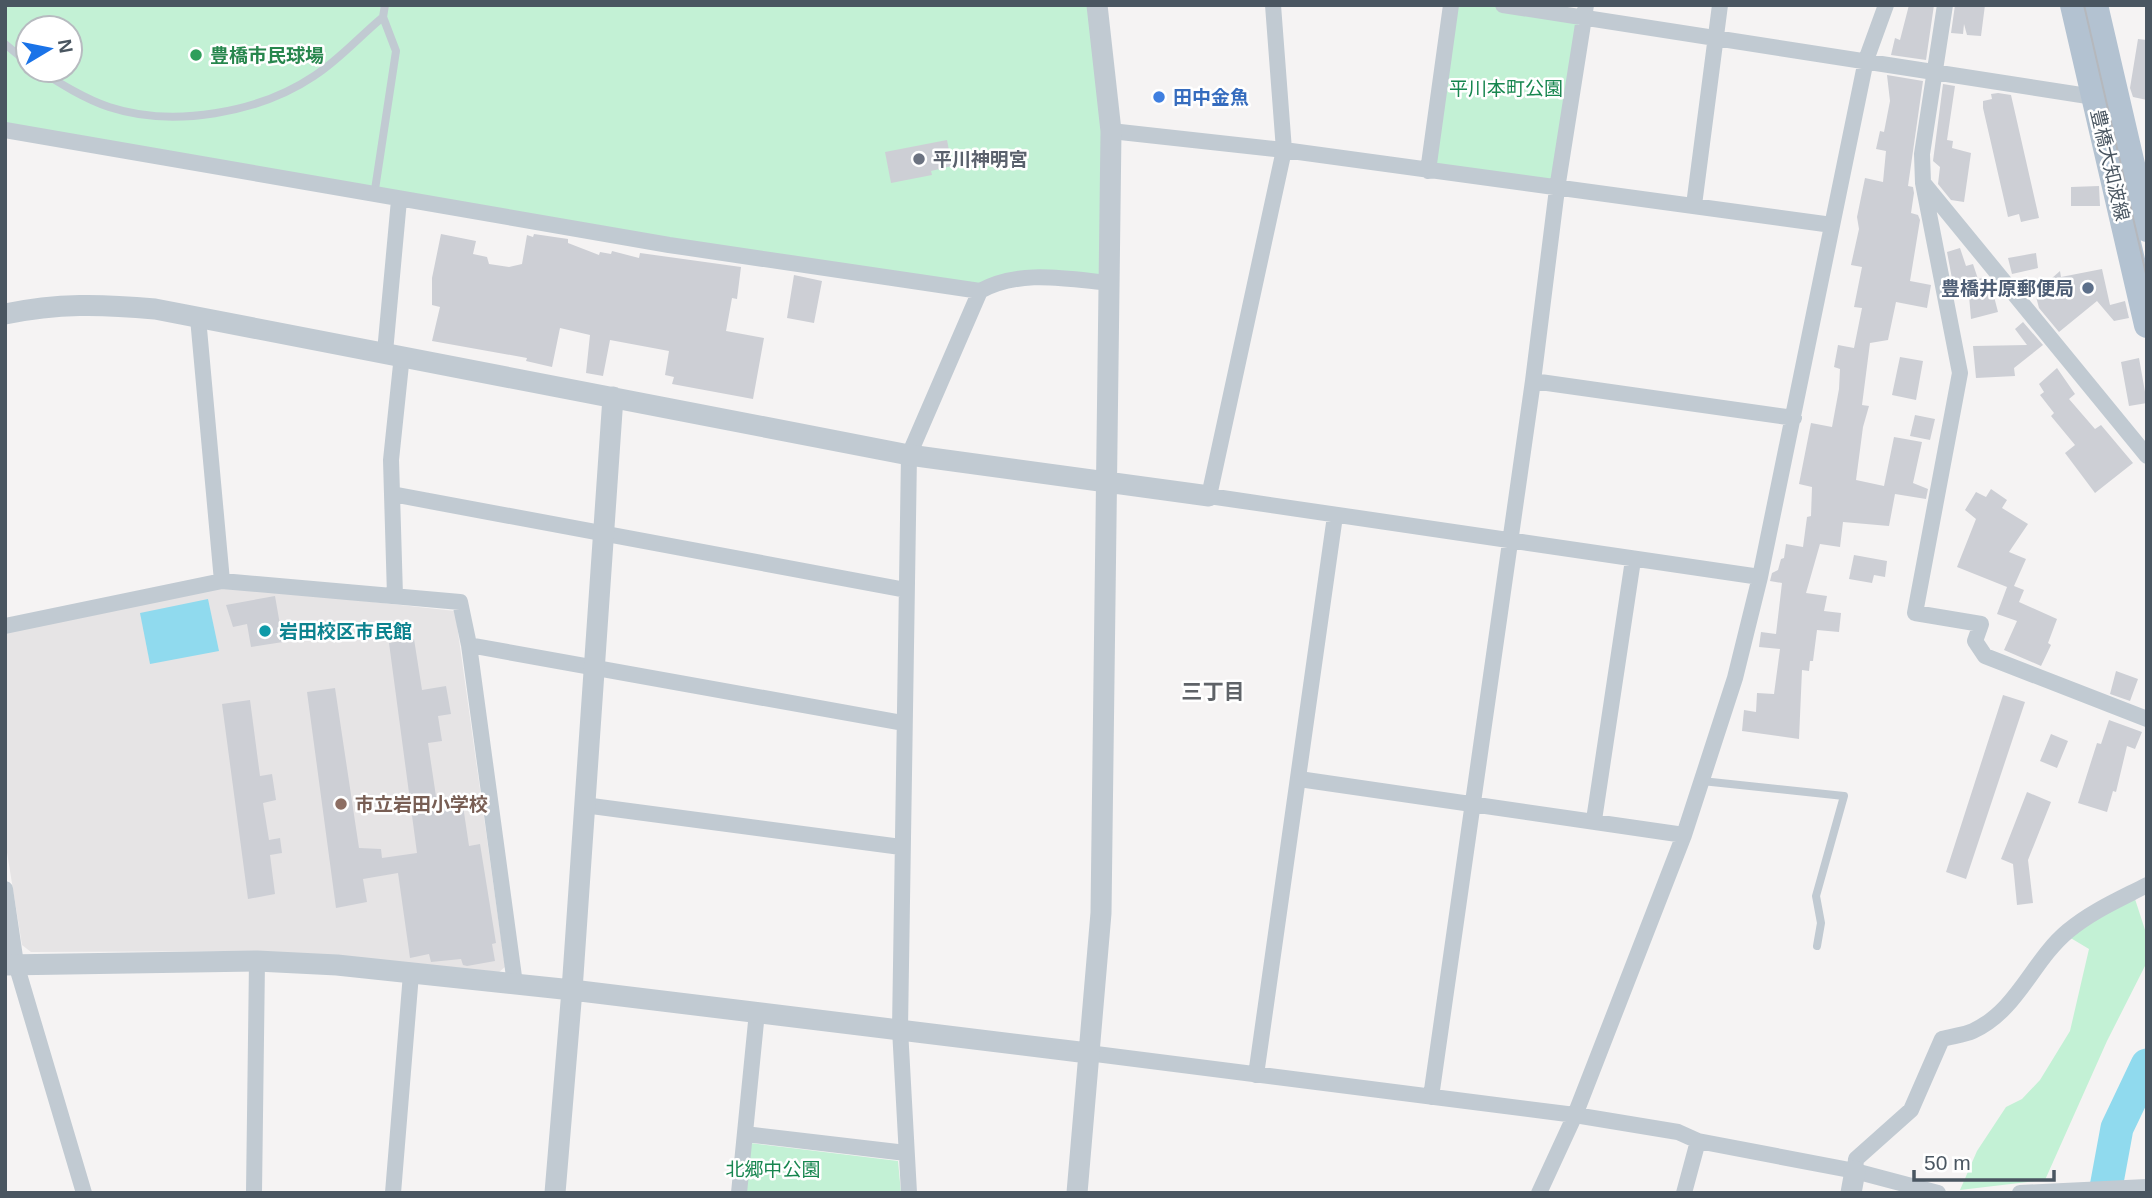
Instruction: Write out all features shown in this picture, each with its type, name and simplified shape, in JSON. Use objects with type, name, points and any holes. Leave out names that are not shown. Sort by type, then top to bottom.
[{"type":"main road","name":"豊橋大知波線","points":[[2073,5],[2147,325]]},
{"type":"main road","name":"豊橋大知波線","points":[[2095,5],[2147,229]]},
{"type":"street","points":[[1079,1193],[1101,914],[1108,483],[1111,131],[1097,5]]},
{"type":"street","points":[[1209,496],[1284,150],[1273,5]]},
{"type":"street","points":[[1428,171],[1451,5]]},
{"type":"street","points":[[1503,5],[1586,12],[1715,37],[2094,97]]},
{"type":"street","points":[[1694,205],[1720,5]]},
{"type":"street","points":[[1539,1193],[1574,1115],[1684,835],[1735,678],[1794,418],[1867,60],[1886,5]]},
{"type":"street","points":[[1945,5],[1922,155],[1923,183],[1960,373],[1915,613],[1981,624],[1975,641],[1985,656],[2147,719]]},
{"type":"street","points":[[1432,1097],[1508,541],[1533,381],[1557,189],[1586,12]]},
{"type":"street","points":[[5,130],[399,200],[865,276],[980,290],[992,284],[1037,276],[1110,283]]},
{"type":"street","points":[[1111,131],[1284,150],[1832,225]]},
{"type":"street","points":[[1923,183],[2147,456]]},
{"type":"street","points":[[395,596],[391,460],[399,200]]},
{"type":"street","points":[[909,1193],[900,1029],[909,455],[980,290]]},
{"type":"street","points":[[5,314],[51,305],[106,304],[394,354],[909,455],[1760,577]]},
{"type":"street","points":[[198,318],[222,580]]},
{"type":"street","points":[[1533,381],[1794,418]]},
{"type":"street","points":[[555,1193],[572,990],[613,397]]},
{"type":"street","points":[[392,494],[906,590]]},
{"type":"street","points":[[1256,1075],[1335,516]]},
{"type":"street","points":[[1594,820],[1633,560]]},
{"type":"street","points":[[5,626],[222,580],[460,602],[469,645],[515,984]]},
{"type":"street","points":[[469,645],[903,723]]},
{"type":"street","points":[[1299,779],[1684,835]]},
{"type":"street","points":[[584,805],[901,847]]},
{"type":"street","points":[[1852,1193],[1856,1159],[1911,1110],[1942,1039],[1972,1032],[2007,1009],[2034,970],[2067,932],[2101,908],[2147,885]]},
{"type":"street","points":[[5,889],[11,964],[84,1193]]},
{"type":"street","points":[[11,964],[257,961],[337,965],[572,990],[1574,1115],[1678,1132],[1698,1140],[1855,1171],[1938,1193]]},
{"type":"street","points":[[254,1193],[257,961]]},
{"type":"street","points":[[393,1193],[411,974]]},
{"type":"street","points":[[739,1193],[757,1012]]},
{"type":"street","points":[[745,1133],[906,1153]]},
{"type":"street","points":[[1684,1193],[1698,1140]]},
{"type":"street","points":[[2020,1193],[2147,1187]]},
{"type":"lane","points":[[374,195],[396,51],[383,17],[385,5]]},
{"type":"lane","points":[[65,84],[109,107],[131,112],[174,116],[227,111],[272,97],[313,77],[383,17]]},
{"type":"lane","points":[[1702,781],[1844,796],[1816,896],[1821,923],[1817,946]]},
{"type":"shaded area","points":[[227,586],[455,611],[505,967],[499,972],[258,951],[31,952],[22,945],[5,840],[5,633]]},
{"type":"green space","points":[[5,5],[1097,5],[1110,283],[1039,276],[980,291],[5,130]]},
{"type":"green space","name":"平川本町公園","points":[[1451,5],[1503,5],[1573,16],[1581,30],[1560,173],[1541,184],[1428,171]]},
{"type":"green space","points":[[2135,899],[2147,936],[2147,962],[2107,1041],[2045,1180],[1960,1190],[1977,1151],[2006,1107],[2022,1099],[2040,1080],[2070,1031],[2089,949],[2069,937],[2093,919]]},
{"type":"green space","name":"北郷中公園","points":[[750,1143],[898,1161],[901,1193],[745,1193]]},
{"type":"water","points":[[208,599],[219,651],[150,664],[140,613]]},
{"type":"building","points":[[1909,5],[1934,5],[1926,60],[1891,55],[1895,38],[1900,40]]},
{"type":"building","points":[[1955,5],[1985,5],[1981,36],[1967,35],[1964,24],[1963,34],[1951,33]]},
{"type":"building","points":[[2138,39],[2147,40],[2147,100],[2133,97],[2130,88]]},
{"type":"building","points":[[1887,75],[1923,81],[1908,186],[1913,187],[1914,193],[1911,213],[1918,215],[1920,220],[1910,281],[1931,285],[1927,308],[1896,302],[1888,340],[1870,343],[1862,405],[1869,406],[1863,427],[1856,480],[1884,486],[1894,437],[1922,442],[1913,483],[1928,489],[1926,499],[1895,494],[1889,526],[1843,522],[1840,547],[1820,544],[1806,593],[1827,596],[1824,611],[1841,613],[1839,632],[1817,630],[1813,661],[1810,661],[1809,671],[1802,670],[1799,739],[1742,731],[1744,710],[1756,712],[1757,693],[1774,694],[1780,649],[1759,647],[1761,632],[1776,634],[1782,583],[1770,581],[1772,573],[1778,570],[1781,559],[1784,558],[1786,544],[1803,547],[1807,517],[1811,516],[1812,487],[1799,484],[1811,423],[1832,427],[1839,389],[1840,369],[1834,367],[1838,345],[1854,348],[1862,308],[1854,307],[1862,267],[1851,265],[1859,229],[1857,217],[1865,178],[1883,182],[1886,151],[1876,149],[1880,131],[1884,132],[1890,101]]},
{"type":"building","points":[[1943,84],[1955,86],[1947,140],[1953,141],[1952,148],[1971,153],[1964,202],[1951,200],[1938,184],[1940,167],[1933,161]]},
{"type":"building","points":[[1991,94],[2011,95],[2039,218],[2021,222],[2019,214],[2008,217],[1983,108],[1983,101],[1992,99]]},
{"type":"building","name":"平川神明宮","points":[[947,140],[952,166],[931,171],[932,175],[891,183],[885,152]]},
{"type":"building","points":[[2099,186],[2100,206],[2071,206],[2071,187]]},
{"type":"building","points":[[441,234],[476,241],[473,254],[487,257],[489,264],[509,267],[522,264],[527,235],[533,237],[534,234],[568,239],[568,243],[599,255],[600,252],[611,254],[612,251],[639,258],[640,253],[741,267],[737,299],[732,298],[726,331],[764,338],[753,399],[672,384],[674,377],[665,375],[669,351],[610,340],[603,376],[586,373],[590,335],[560,328],[552,367],[526,361],[527,358],[432,341],[440,307],[432,305],[432,278]]},
{"type":"building","points":[[1960,248],[1966,266],[1973,264],[1978,279],[1987,277],[1990,281],[1998,312],[1971,319],[1968,284],[1953,284],[1947,252]]},
{"type":"building","points":[[2036,253],[2038,268],[2012,274],[2008,258]]},
{"type":"building","points":[[2102,269],[2110,305],[2125,301],[2129,318],[2114,321],[2097,301],[2059,332],[2039,308],[2035,293],[2060,271],[2061,277]]},
{"type":"building","points":[[794,275],[822,281],[814,323],[787,318]]},
{"type":"building","points":[[2023,322],[2043,345],[2014,368],[2015,376],[1976,378],[1973,346],[2027,345],[2015,329]]},
{"type":"building","points":[[1900,357],[1923,361],[1916,400],[1892,395]]},
{"type":"building","points":[[2139,358],[2147,403],[2129,406],[2121,362]]},
{"type":"building","points":[[2057,368],[2075,394],[2069,399],[2095,429],[2101,425],[2133,463],[2095,493],[2065,453],[2075,445],[2051,416],[2054,413],[2040,395],[2044,392],[2039,384]]},
{"type":"building","points":[[1915,415],[1935,419],[1930,440],[1910,436]]},
{"type":"building","points":[[1991,489],[2007,500],[2002,508],[2028,524],[2009,552],[2026,559],[2014,586],[2024,590],[2019,602],[2057,619],[2048,643],[2051,645],[2041,666],[2004,650],[2017,621],[1997,614],[2007,587],[1957,567],[1976,519],[1965,510],[1976,492],[1986,497]]},
{"type":"building","points":[[1854,555],[1887,561],[1885,577],[1874,575],[1872,583],[1849,579]]},
{"type":"building","name":"岩田校区市民館","points":[[275,596],[283,642],[251,647],[247,624],[233,627],[226,605]]},
{"type":"building","points":[[414,639],[422,690],[446,686],[451,714],[438,716],[442,741],[428,743],[437,803],[462,799],[469,846],[480,844],[496,943],[492,944],[495,961],[467,966],[463,965],[461,959],[431,962],[429,954],[410,958],[398,873],[363,879],[367,902],[336,908],[307,692],[335,688],[359,848],[381,849],[382,858],[417,853],[389,643]]},
{"type":"building","points":[[2116,671],[2138,679],[2130,701],[2110,694]]},
{"type":"building","points":[[2003,695],[2025,702],[1966,879],[1946,872]]},
{"type":"building","points":[[250,700],[260,776],[272,774],[276,800],[263,803],[269,840],[280,838],[282,853],[270,855],[275,894],[248,899],[222,704]]},
{"type":"building","points":[[2109,720],[2142,732],[2135,749],[2127,746],[2116,792],[2113,791],[2107,812],[2078,803],[2097,743],[2101,744]]},
{"type":"building","points":[[2051,734],[2068,741],[2057,768],[2040,761]]},
{"type":"building","points":[[2027,792],[2051,802],[2028,860],[2033,903],[2017,905],[2013,864],[2001,859]]},
{"type":"waterway","points":[[2105,1193],[2117,1128],[2147,1065]]},
{"type":"tram line","points":[[2084,5],[2147,278]]},
{"type":"place","name":"豊橋市民球場","points":[[196,55]]},
{"type":"place","name":"田中金魚","points":[[1159,97]]},
{"type":"place","name":"平川神明宮","points":[[919,159]]},
{"type":"place","name":"豊橋井原郵便局","points":[[2088,288]]},
{"type":"place","name":"岩田校区市民館","points":[[265,631]]},
{"type":"place","name":"市立岩田小学校","points":[[341,804]]},
{"type":"district","name":"三丁目","points":[[1213,691]]}]
